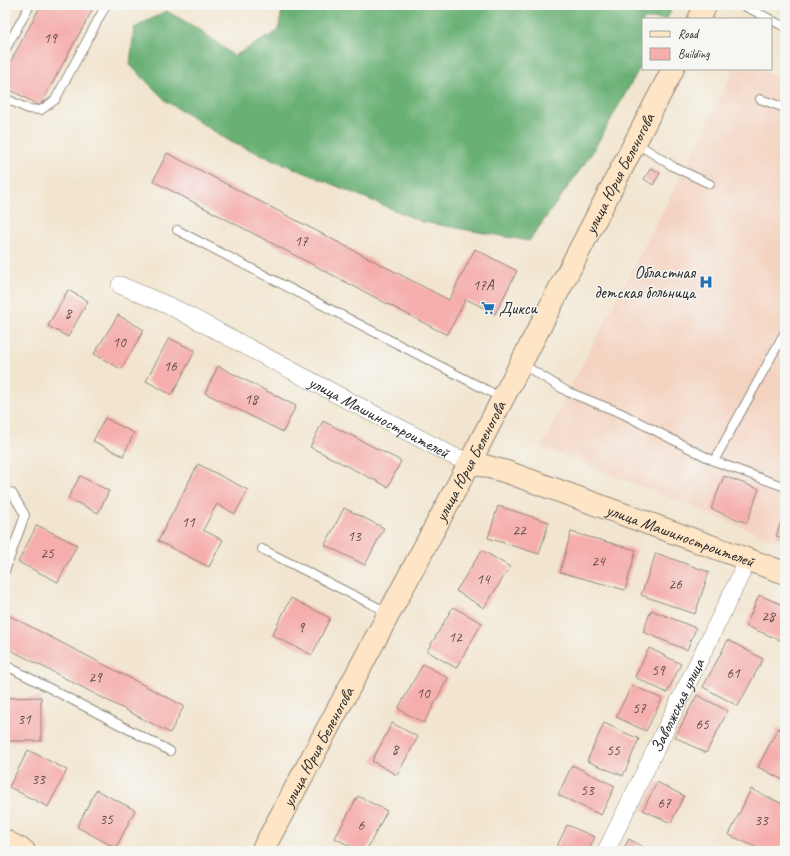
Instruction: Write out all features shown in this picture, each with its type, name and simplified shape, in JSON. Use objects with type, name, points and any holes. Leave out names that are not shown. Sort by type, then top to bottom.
[{"type":"main road","points":[[700,18],[706,5]]},
{"type":"main road","name":"улица Юрия Беленогова","points":[[262,851],[470,462],[672,70]]},
{"type":"main road","name":"улица Машиностроителей","points":[[470,462],[507,472],[748,560],[785,572]]},
{"type":"main road","points":[[5,841],[24,851]]},
{"type":"street","name":"улица Машиностроителей","points":[[120,286],[174,308],[453,456],[470,462]]},
{"type":"street","name":"Заволжская улица","points":[[606,851],[748,560]]},
{"type":"lane","points":[[5,50],[30,5]]},
{"type":"lane","points":[[5,98],[28,109],[41,110],[56,100],[106,5]]},
{"type":"lane","points":[[742,5],[768,18]]},
{"type":"lane","points":[[772,20],[785,27]]},
{"type":"lane","points":[[760,99],[785,108]]},
{"type":"lane","points":[[635,143],[674,167],[710,184]]},
{"type":"lane","points":[[177,230],[503,399]]},
{"type":"lane","points":[[714,461],[785,332]]},
{"type":"lane","points":[[521,364],[568,392],[621,413],[714,461],[785,487]]},
{"type":"lane","points":[[5,490],[12,493],[25,515],[5,571]]},
{"type":"lane","points":[[262,549],[389,613]]},
{"type":"lane","points":[[5,665],[170,751]]},
{"type":"shaded area","name":"Областная детская больница","points":[[734,70],[760,70],[785,80],[785,544],[542,447],[568,392],[684,171]]},
{"type":"green space","points":[[283,5],[673,5],[667,18],[642,18],[642,64],[592,153],[529,241],[423,222],[231,142],[166,101],[130,65],[134,28],[166,11],[199,29],[234,56],[278,31]]},
{"type":"building","points":[[41,5],[95,5],[40,106],[5,87],[5,72]]},
{"type":"building","points":[[167,153],[449,300],[475,249],[517,271],[495,314],[466,299],[447,335],[153,181]]},
{"type":"building","points":[[651,168],[660,173],[653,185],[644,179]]},
{"type":"building","points":[[68,290],[88,301],[68,337],[48,326]]},
{"type":"building","points":[[118,315],[144,330],[121,369],[94,354]]},
{"type":"building","points":[[169,338],[195,351],[172,395],[146,381]]},
{"type":"building","points":[[218,366],[296,406],[283,432],[205,393]]},
{"type":"building","points":[[105,418],[134,433],[123,456],[93,441]]},
{"type":"building","points":[[323,421],[401,461],[388,487],[310,447]]},
{"type":"building","points":[[198,464],[248,490],[235,514],[217,504],[203,530],[223,540],[209,567],[158,541]]},
{"type":"building","points":[[80,476],[109,491],[98,513],[68,498]]},
{"type":"building","points":[[724,476],[759,489],[747,523],[711,509]]},
{"type":"building","points":[[498,506],[549,522],[539,554],[488,538]]},
{"type":"building","points":[[344,508],[384,528],[365,565],[325,545]]},
{"type":"building","points":[[785,511],[785,539],[776,536]]},
{"type":"building","points":[[37,525],[77,545],[58,582],[18,562]]},
{"type":"building","points":[[571,532],[636,550],[625,590],[560,572]]},
{"type":"building","points":[[482,550],[510,567],[484,608],[456,591]]},
{"type":"building","points":[[656,553],[709,572],[695,614],[641,595]]},
{"type":"building","points":[[759,595],[785,606],[785,642],[746,626]]},
{"type":"building","points":[[291,598],[330,618],[312,655],[272,635]]},
{"type":"building","points":[[453,607],[482,623],[456,668],[427,651]]},
{"type":"building","points":[[651,610],[696,628],[687,650],[643,632]]},
{"type":"building","points":[[8,615],[184,706],[170,733],[5,647],[5,620]]},
{"type":"building","points":[[728,640],[763,659],[738,706],[703,687]]},
{"type":"building","points":[[649,648],[681,664],[667,693],[635,677]]},
{"type":"building","points":[[423,664],[448,678],[424,723],[398,709]]},
{"type":"building","points":[[632,685],[662,699],[646,731],[616,717]]},
{"type":"building","points":[[697,695],[728,711],[706,753],[675,737]]},
{"type":"building","points":[[41,697],[41,741],[7,741],[6,698]]},
{"type":"building","points":[[392,723],[418,737],[397,775],[372,761]]},
{"type":"building","points":[[604,723],[639,739],[623,776],[587,761]]},
{"type":"building","points":[[778,728],[785,732],[785,781],[758,767]]},
{"type":"building","points":[[28,750],[67,770],[48,807],[9,787]]},
{"type":"building","points":[[572,765],[615,786],[601,815],[558,795]]},
{"type":"building","points":[[657,782],[684,796],[671,823],[643,810]]},
{"type":"building","points":[[751,789],[785,805],[785,839],[779,851],[764,851],[729,835]]},
{"type":"building","points":[[96,790],[135,810],[116,848],[77,827]]},
{"type":"building","points":[[358,796],[387,811],[366,851],[359,851],[335,838]]},
{"type":"building","points":[[567,825],[595,837],[588,851],[555,851]]},
{"type":"building","points":[[629,839],[650,851],[622,851]]},
{"type":"place","name":"Областная детская больница","points":[[706,282]]},
{"type":"place","name":"Дикси","points":[[488,308]]}]
